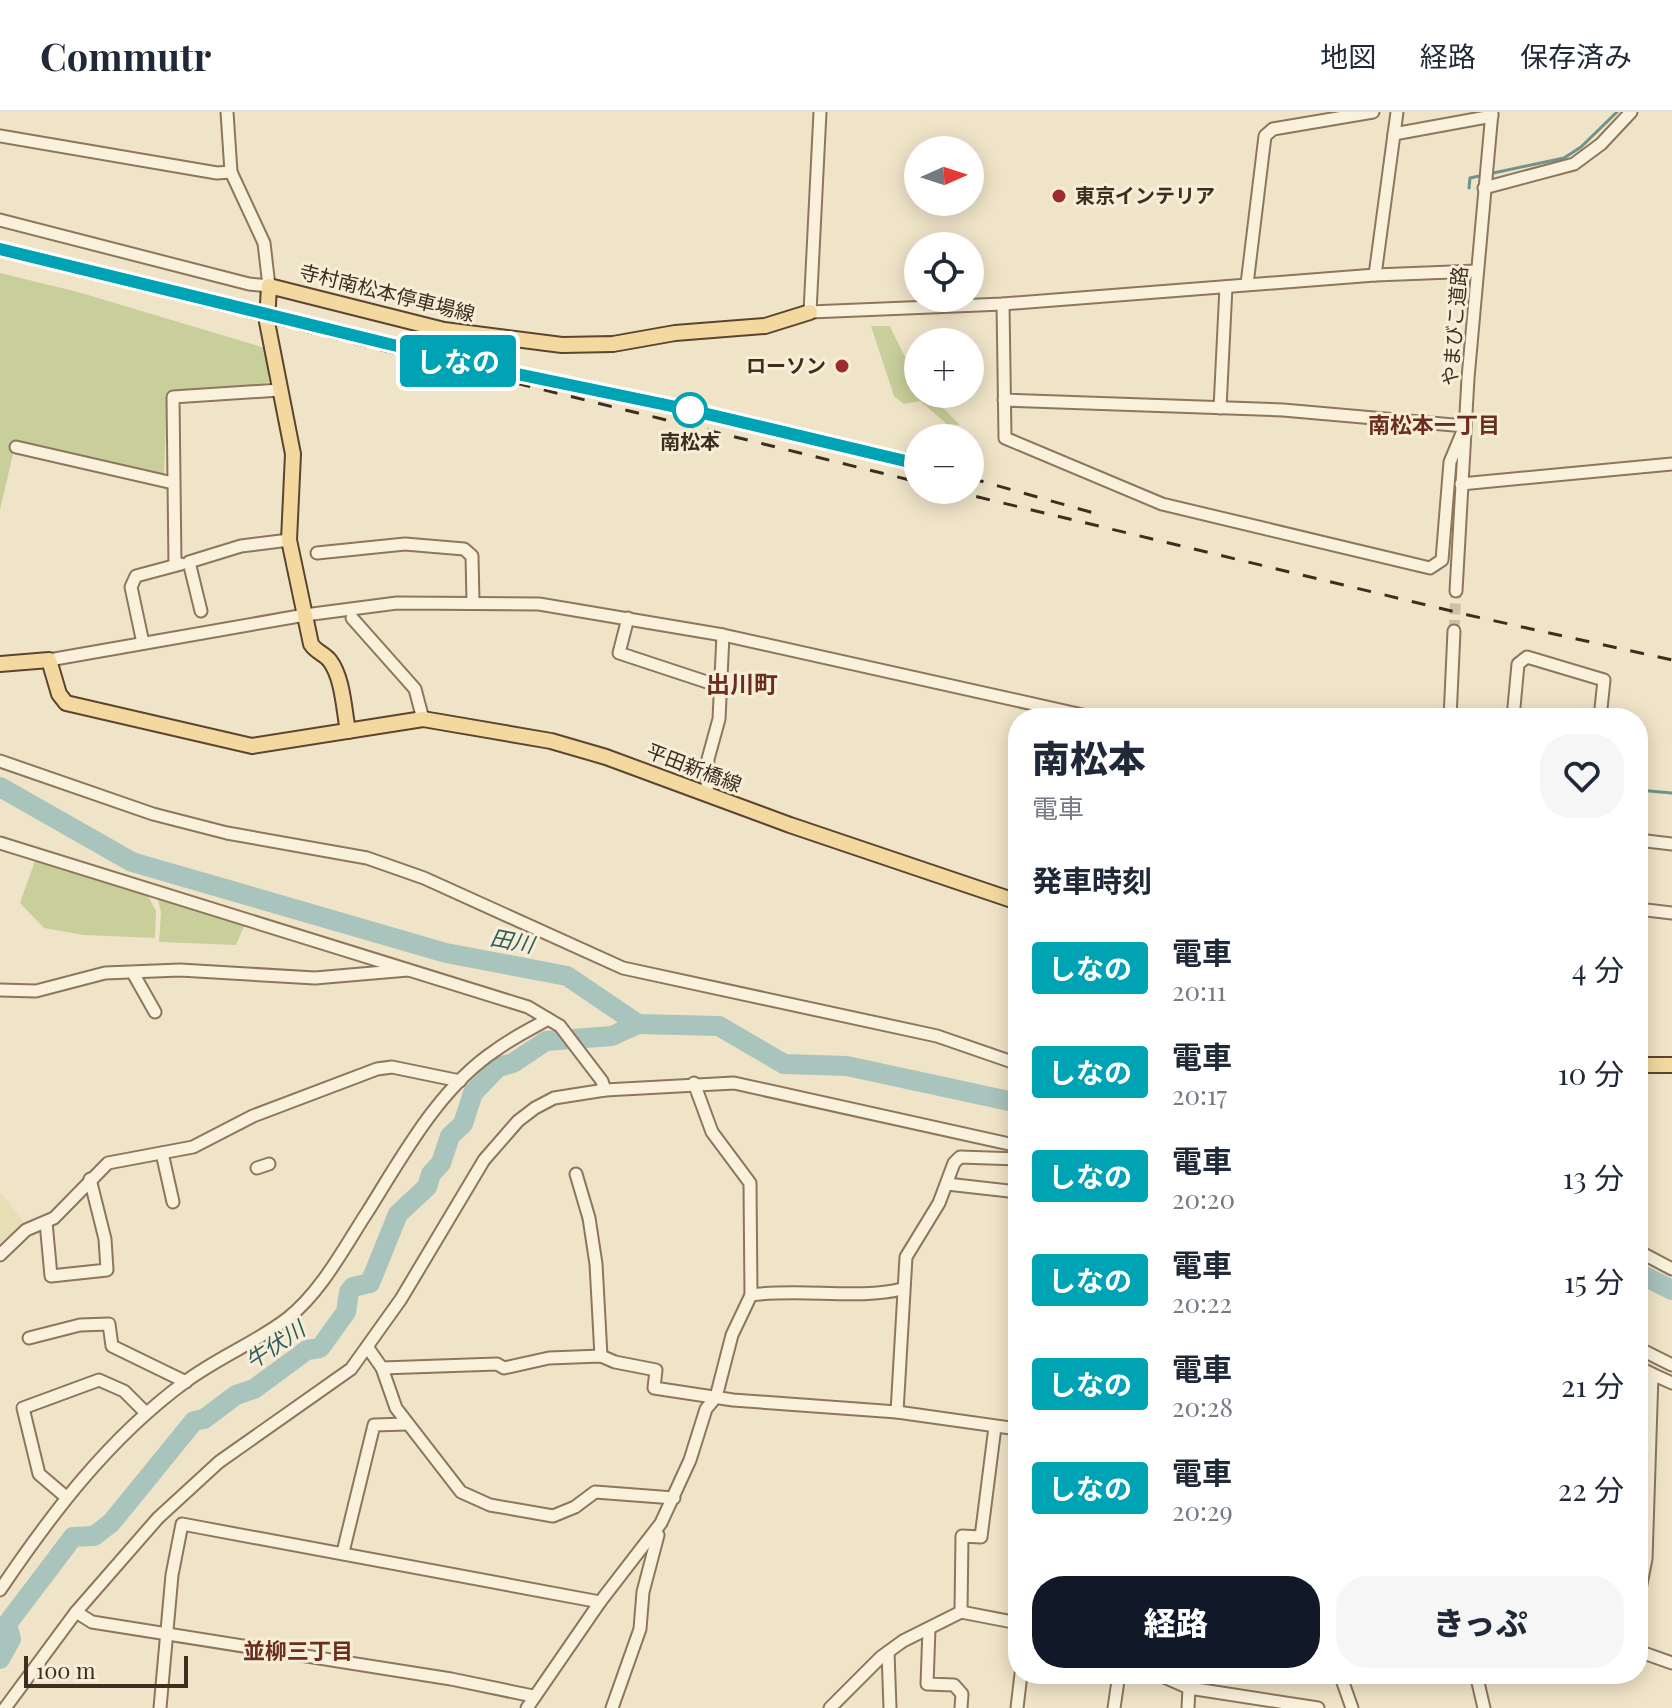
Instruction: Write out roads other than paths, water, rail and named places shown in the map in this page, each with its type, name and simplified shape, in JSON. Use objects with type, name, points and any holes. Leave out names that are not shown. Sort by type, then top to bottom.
[{"type":"main road","name":"寺村南松本停車場線","points":[[348,731],[330,659],[316,652],[311,644],[289,540],[293,454],[267,322],[269,286],[444,330],[562,345],[613,344],[675,333],[765,326],[810,312]]},
{"type":"main road","points":[[0,664],[49,660],[59,694],[66,703],[77,708],[252,746],[348,731]]},
{"type":"main road","name":"平田新橋線","points":[[348,731],[423,719],[474,725],[576,747],[1008,899]]},
{"type":"main road","points":[[1648,1065],[1672,1065]]},
{"type":"street","points":[[0,220],[249,284],[269,286],[264,243],[231,172],[227,112]]},
{"type":"street","points":[[820,112],[810,312],[1003,304],[1375,275],[1477,271]]},
{"type":"street","points":[[1247,284],[1265,136],[1273,129],[1373,112]]},
{"type":"street","points":[[1375,275],[1397,112]]},
{"type":"street","points":[[1485,185],[1574,164],[1601,144],[1631,112]]},
{"type":"street","points":[[1394,134],[1492,114]]},
{"type":"street","name":"やまびこ道路","points":[[1456,591],[1465,426],[1492,114]]},
{"type":"street","points":[[0,136],[217,173],[231,172]]},
{"type":"street","points":[[1220,408],[1226,287]]},
{"type":"street","points":[[1003,304],[1004,400],[1005,438],[1162,504],[1430,568],[1442,560],[1450,462],[1465,426],[1220,408],[1004,400]]},
{"type":"street","points":[[175,565],[173,397],[280,390]]},
{"type":"street","points":[[16,447],[173,483]]},
{"type":"street","points":[[1461,484],[1672,464]]},
{"type":"street","points":[[143,643],[131,587],[136,576],[241,546],[289,540]]},
{"type":"street","points":[[317,553],[405,544],[464,549],[472,556],[473,602]]},
{"type":"street","points":[[189,562],[201,611]]},
{"type":"street","points":[[49,660],[305,615],[397,603],[539,604],[723,635],[1051,708]]},
{"type":"street","points":[[352,618],[415,689],[423,719]]},
{"type":"street","points":[[628,618],[619,653],[722,687]]},
{"type":"street","points":[[1450,708],[1454,631]]},
{"type":"street","points":[[707,795],[708,759],[719,719],[723,635]]},
{"type":"street","points":[[1514,708],[1518,664],[1527,657],[1604,680],[1601,708]]},
{"type":"street","points":[[0,761],[109,802],[153,814],[227,833],[367,858],[424,878],[623,968],[937,1036],[1008,1061]]},
{"type":"street","points":[[1648,841],[1672,844]]},
{"type":"street","points":[[0,843],[415,969],[528,1007],[560,1026],[604,1088]]},
{"type":"street","points":[[1648,910],[1672,913]]},
{"type":"street","points":[[0,990],[36,991],[105,973],[180,970],[315,978],[415,969]]},
{"type":"street","points":[[133,973],[155,1012]]},
{"type":"street","points":[[0,1590],[27,1546],[66,1497],[146,1413],[186,1382],[288,1317],[316,1287],[431,1114],[460,1081],[494,1051],[548,1019]]},
{"type":"street","points":[[0,1255],[26,1230],[46,1222],[108,1163],[193,1147],[253,1116],[377,1069],[392,1067],[460,1081]]},
{"type":"street","points":[[527,1708],[600,1602],[661,1523],[674,1498],[706,1409],[716,1397],[732,1335],[751,1295],[750,1183],[712,1132],[694,1083]]},
{"type":"street","points":[[5,1708],[76,1612],[158,1518],[219,1462],[351,1369],[368,1348],[484,1160],[518,1121],[554,1098],[604,1088],[694,1083],[751,1085],[1008,1144]]},
{"type":"street","points":[[162,1153],[173,1202]]},
{"type":"street","points":[[897,1412],[906,1257],[947,1184],[954,1163],[960,1157],[1008,1159]]},
{"type":"street","points":[[576,1174],[589,1218],[596,1264],[601,1356]]},
{"type":"street","points":[[46,1222],[51,1276],[107,1270],[105,1239],[90,1179]]},
{"type":"street","points":[[947,1184],[1008,1191]]},
{"type":"street","points":[[1648,1256],[1672,1269]]},
{"type":"street","points":[[751,1295],[806,1290],[885,1293],[902,1289]]},
{"type":"street","points":[[29,1338],[80,1325],[109,1324],[112,1346],[186,1382]]},
{"type":"street","points":[[368,1348],[382,1368],[387,1390],[407,1424],[461,1492],[490,1505],[553,1516],[575,1507],[595,1492],[674,1498]]},
{"type":"street","points":[[1648,1353],[1672,1365]]},
{"type":"street","points":[[382,1368],[497,1364],[504,1368],[549,1358],[601,1356],[656,1370],[654,1388],[716,1397],[897,1412],[1008,1428]]},
{"type":"street","points":[[1648,1372],[1672,1383]]},
{"type":"street","points":[[1648,1497],[1652,1374]]},
{"type":"street","points":[[66,1497],[39,1474],[23,1408],[99,1380],[124,1391],[146,1413]]},
{"type":"street","points":[[343,1552],[374,1425],[407,1424]]},
{"type":"street","points":[[961,1612],[962,1536],[981,1537],[995,1427]]},
{"type":"street","points":[[612,1708],[640,1629],[643,1592],[661,1523]]},
{"type":"street","points":[[160,1708],[166,1632],[182,1524],[600,1602]]},
{"type":"street","points":[[76,1612],[92,1622],[451,1679],[533,1696]]},
{"type":"street","points":[[830,1708],[888,1652],[961,1612],[1008,1621]]},
{"type":"street","points":[[929,1629],[927,1684],[954,1685],[962,1694],[961,1708]]},
{"type":"street","points":[[888,1652],[890,1708]]},
{"type":"street","points":[[1648,1655],[1672,1663]]},
{"type":"street","points":[[1017,1708],[1020,1684]]},
{"type":"street","points":[[1114,1708],[1118,1684]]},
{"type":"street","points":[[1180,1684],[1318,1708]]},
{"type":"street","points":[[1344,1684],[1352,1708]]},
{"type":"street","points":[[1478,1684],[1484,1708]]},
{"type":"street","points":[[1188,1708],[1189,1688]]},
{"type":"waterway","points":[[1469,188],[1470,178],[1564,158],[1581,147],[1617,112]]},
{"type":"waterway","name":"田川","points":[[0,787],[132,862],[446,953],[567,976],[638,1024],[719,1026],[784,1064],[847,1066],[1008,1101]]},
{"type":"waterway","points":[[1648,791],[1672,793]]},
{"type":"waterway","name":"牛伏川","points":[[0,1659],[11,1639],[7,1624],[73,1537],[94,1536],[111,1523],[194,1421],[204,1419],[236,1395],[254,1389],[307,1350],[320,1348],[346,1312],[349,1292],[353,1287],[370,1283],[398,1214],[427,1187],[431,1174],[441,1163],[450,1136],[463,1124],[473,1093],[498,1067],[513,1063],[546,1041],[612,1036],[638,1024]]},
{"type":"waterway","name":"田川","points":[[1648,1278],[1672,1290]]},
{"type":"tunnel","points":[[1454,631],[1456,591]]},
{"type":"railway","points":[[0,256],[904,479]]},
{"type":"railway","points":[[556,382],[904,461]]},
{"type":"railway","points":[[984,482],[1101,515]]},
{"type":"railway","points":[[984,498],[1468,615],[1672,660]]},
{"type":"train","name":"しなの","points":[[0,249],[479,366],[686,409],[904,461]]},
{"type":"place","name":"東京インテリア","points":[[1059,196]]},
{"type":"place","name":"ローソン","points":[[842,366]]},
{"type":"place","name":"南松本","points":[[690,410]]},
{"type":"district","name":"南松本一丁目","points":[[1434,425]]},
{"type":"district","name":"出川町","points":[[742,685]]},
{"type":"district","name":"並柳三丁目","points":[[298,1651]]}]
